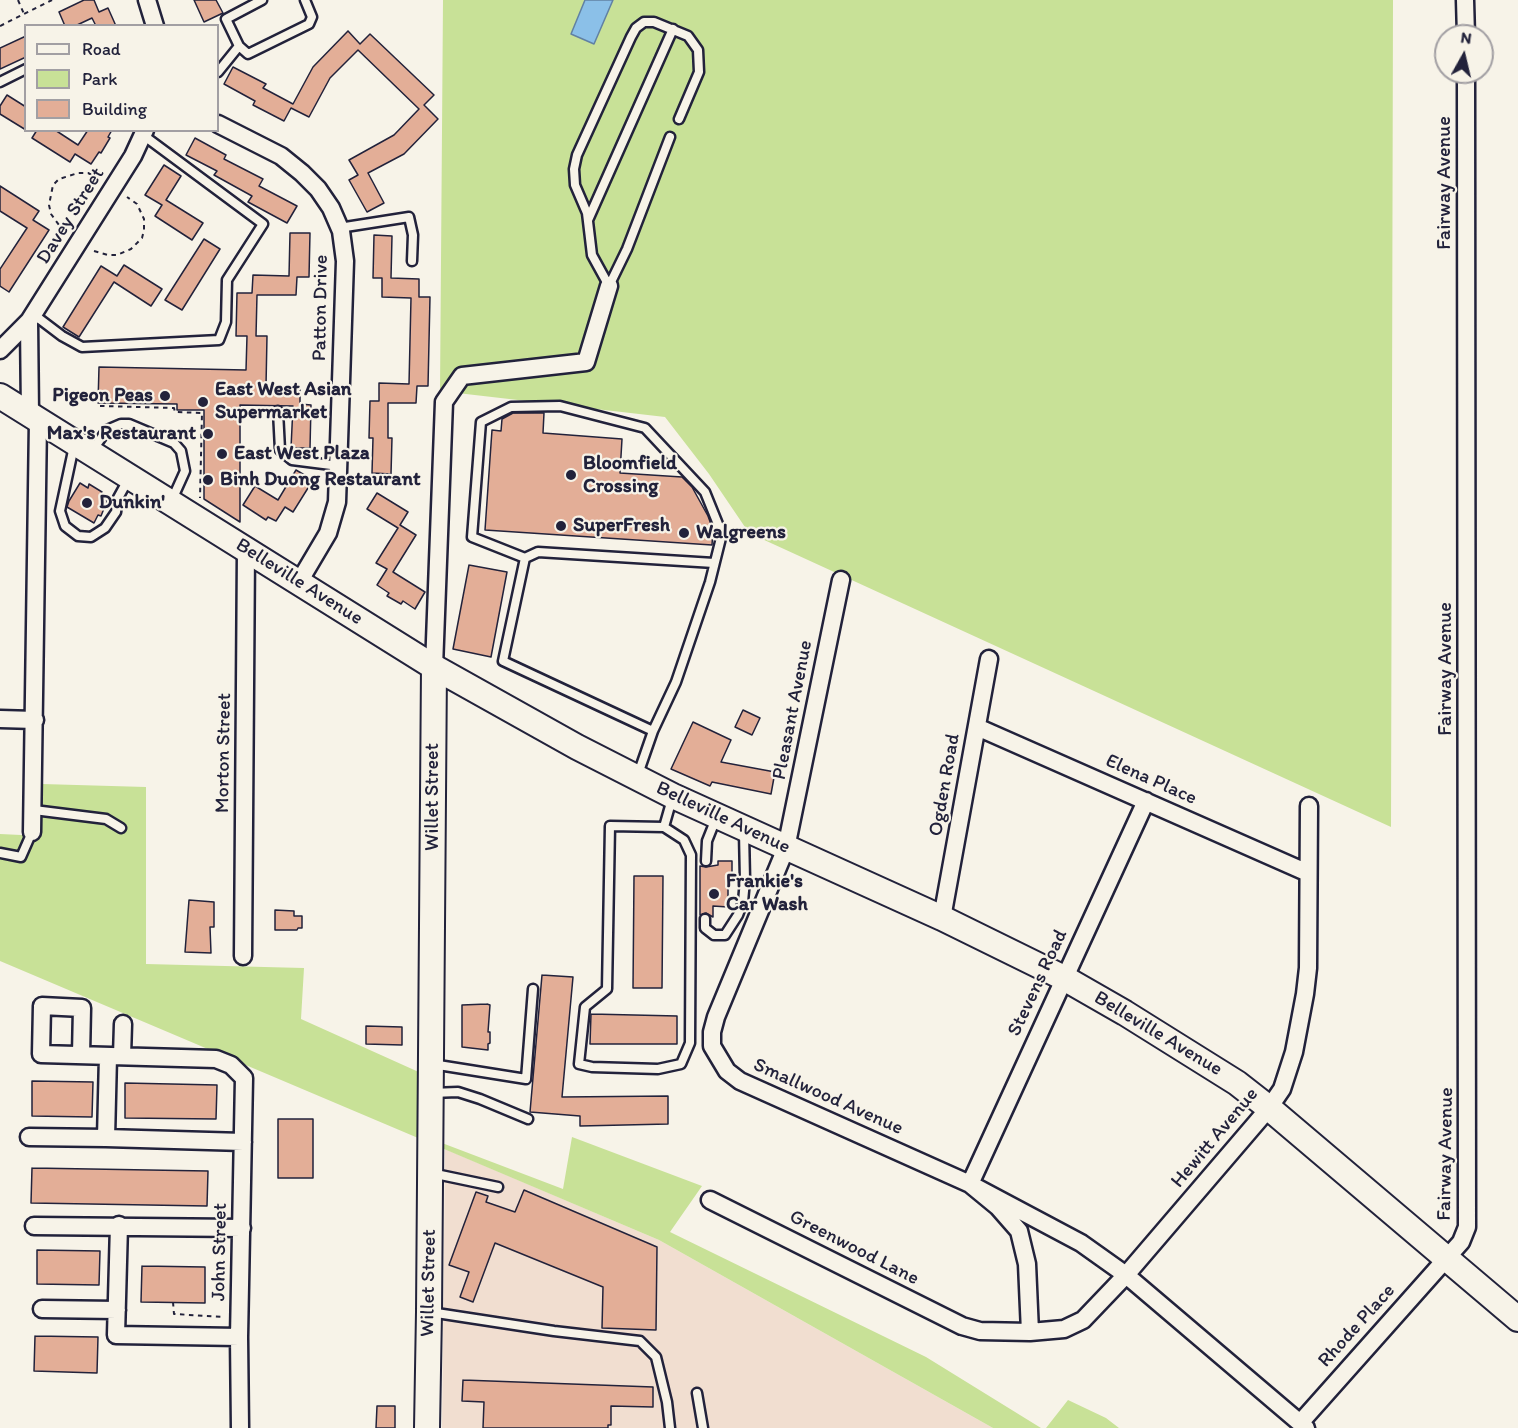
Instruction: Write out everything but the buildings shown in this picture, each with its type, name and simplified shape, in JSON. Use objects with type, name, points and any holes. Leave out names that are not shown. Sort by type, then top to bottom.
[{"type":"main road","name":"Belleville Avenue","points":[[0,396],[434,667],[577,747],[674,796],[942,918],[1064,978],[1182,1048],[1237,1083],[1269,1108],[1518,1319]]},
{"type":"main road","name":"Willet Street","points":[[427,1428],[434,667]]},
{"type":"street","points":[[147,0],[154,24]]},
{"type":"street","points":[[1465,0],[1466,24]]},
{"type":"street","name":"Fairway Avenue","points":[[1446,1258],[1464,1238],[1468,1220],[1466,84]]},
{"type":"street","name":"Patton Drive","points":[[219,125],[281,156],[318,189],[331,208],[339,228],[345,261],[337,501],[332,524],[299,582]]},
{"type":"street","name":"Davey Street","points":[[0,350],[31,318],[133,156],[144,133]]},
{"type":"street","name":"Willet Street","points":[[434,667],[444,402],[462,376],[586,362],[609,286]]},
{"type":"street","points":[[31,318],[34,418],[35,720],[32,832]]},
{"type":"street","name":"Morton Street","points":[[243,956],[246,550]]},
{"type":"street","name":"Pleasant Avenue","points":[[786,848],[841,580]]},
{"type":"street","name":"Ogden Road","points":[[942,918],[989,659]]},
{"type":"street","points":[[0,719],[35,720]]},
{"type":"street","name":"Elena Place","points":[[977,727],[1308,873]]},
{"type":"street","name":"Stevens Road","points":[[970,1184],[1146,801]]},
{"type":"street","name":"Hewitt Avenue","points":[[980,1331],[1030,1332],[1064,1329],[1083,1320],[1126,1275],[1269,1108],[1282,1089],[1289,1070],[1305,994],[1308,968],[1309,806]]},
{"type":"street","name":"Smallwood Avenue","points":[[786,848],[716,1017],[712,1032],[712,1046],[727,1071],[741,1081],[970,1184],[1081,1243],[1126,1275],[1303,1425]]},
{"type":"street","points":[[106,1138],[115,1056],[123,1024]]},
{"type":"street","points":[[81,1055],[115,1056]]},
{"type":"street","name":"John Street","points":[[115,1056],[216,1059],[231,1065],[244,1078],[239,1337],[240,1428]]},
{"type":"street","points":[[29,1137],[243,1142]]},
{"type":"street","name":"Smallwood Avenue","points":[[970,1184],[998,1207],[1019,1231],[1027,1264],[1030,1332]]},
{"type":"street","name":"Greenwood Lane","points":[[710,1200],[962,1326],[980,1331]]},
{"type":"street","points":[[34,1226],[119,1225],[242,1228]]},
{"type":"street","points":[[119,1225],[116,1335],[239,1337]]},
{"type":"street","name":"Rhode Place","points":[[1303,1425],[1446,1258]]},
{"type":"street","points":[[42,1309],[117,1310]]},
{"type":"lane","points":[[262,0],[226,19],[239,46],[248,54],[309,24],[312,16],[305,0]]},
{"type":"lane","points":[[609,286],[592,255],[583,200],[574,185],[574,169],[578,155],[636,28],[644,22],[654,22],[688,36],[698,50],[699,62],[696,79],[679,119]]},
{"type":"lane","points":[[588,220],[673,29]]},
{"type":"lane","points":[[219,71],[239,46]]},
{"type":"lane","points":[[0,82],[24,70]]},
{"type":"lane","points":[[31,318],[82,347],[219,340],[225,322],[227,280],[263,224],[144,133]]},
{"type":"lane","points":[[609,286],[627,249],[670,137]]},
{"type":"lane","points":[[339,228],[409,217],[413,235],[412,261]]},
{"type":"lane","points":[[637,777],[653,732],[676,682],[714,563],[722,534],[705,492],[645,428],[560,406],[511,407],[481,422],[472,537],[525,558],[538,552],[714,563]]},
{"type":"lane","points":[[278,411],[280,450],[292,460],[339,466]]},
{"type":"lane","points":[[130,476],[118,498],[116,512],[105,528],[91,537],[78,536],[65,526],[60,511],[83,447],[107,430],[121,424],[129,424],[174,443],[181,451],[185,471],[171,502]]},
{"type":"lane","points":[[525,558],[503,661],[653,732]]},
{"type":"lane","points":[[664,827],[674,796]]},
{"type":"lane","points":[[34,810],[106,819],[121,828]]},
{"type":"lane","points":[[706,861],[707,841],[717,816]]},
{"type":"lane","points":[[610,826],[664,827],[684,840],[691,855],[690,1043],[681,1064],[658,1069],[592,1067],[579,1064],[585,1007],[607,989],[610,826]]},
{"type":"lane","points":[[705,919],[705,928],[714,935],[725,935],[738,915],[743,902],[745,880],[744,829]]},
{"type":"lane","points":[[0,853],[21,857],[32,832]]},
{"type":"lane","points":[[431,1064],[526,1079],[533,989]]},
{"type":"lane","points":[[431,1093],[458,1092],[528,1119]]},
{"type":"lane","points":[[430,1173],[498,1187]]},
{"type":"lane","points":[[429,1312],[554,1331],[640,1341],[656,1357],[670,1428]]},
{"type":"lane","points":[[697,1393],[703,1428]]},
{"type":"path","points":[[18,0],[24,14]]},
{"type":"path","points":[[0,26],[52,0]]},
{"type":"path","points":[[64,232],[51,214],[49,205],[53,185],[60,178],[78,172],[88,173],[98,178]]},
{"type":"path","points":[[94,250],[101,254],[117,255],[131,249],[142,238],[144,219],[136,204],[127,197]]},
{"type":"path","points":[[173,1302],[174,1314],[224,1316]]},
{"type":"shaded area","points":[[445,1149],[659,1240],[993,1428],[442,1428]]},
{"type":"green space","points":[[443,0],[1393,0],[1391,827],[749,533],[709,474],[665,417],[440,391]]},
{"type":"green space","points":[[42,784],[146,787],[146,964],[304,968],[301,1019],[432,1078],[442,1143],[563,1189],[572,1137],[702,1186],[670,1232],[926,1357],[1041,1428],[993,1428],[659,1240],[0,961],[0,834],[42,836]]},
{"type":"green space","points":[[1068,1400],[1106,1418],[1119,1428],[1046,1428]]},
{"type":"water","points":[[585,0],[613,0],[594,44],[571,34]]},
{"type":"place","name":"Pigeon Peas","points":[[165,396]]},
{"type":"place","name":"East West Asian Supermarket","points":[[203,402]]},
{"type":"place","name":"Max's Restaurant","points":[[208,434]]},
{"type":"place","name":"East West Plaza","points":[[222,454]]},
{"type":"place","name":"Bloomfield Crossing","points":[[571,475]]},
{"type":"place","name":"Binh Duong Restaurant","points":[[208,480]]},
{"type":"place","name":"Dunkin'","points":[[87,503]]},
{"type":"place","name":"SuperFresh","points":[[561,526]]},
{"type":"place","name":"Walgreens","points":[[684,533]]},
{"type":"place","name":"Frankie's Car Wash","points":[[714,894]]}]
